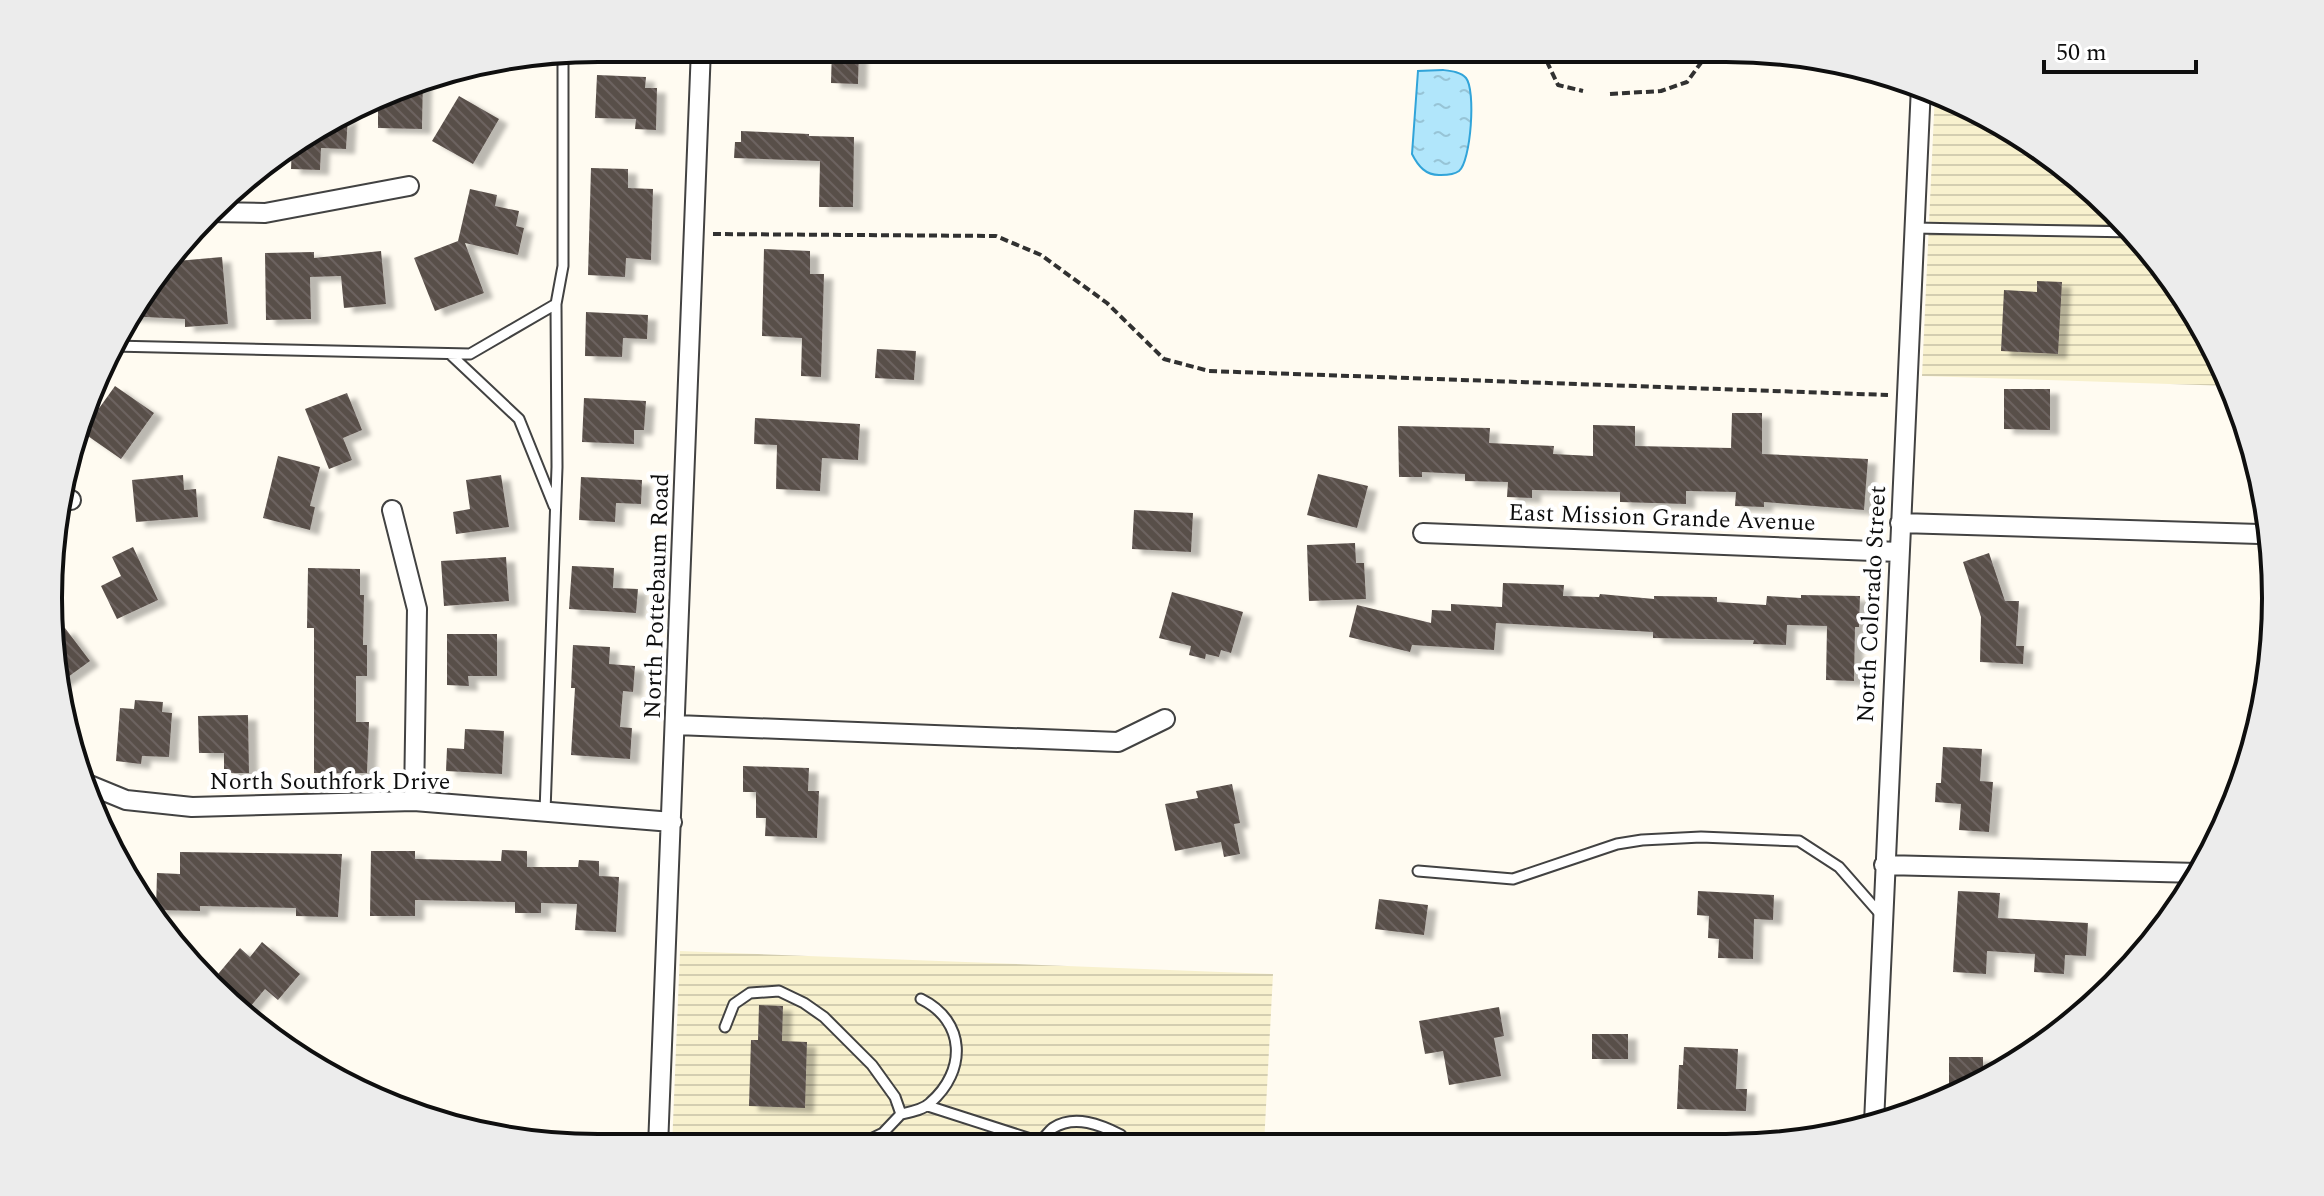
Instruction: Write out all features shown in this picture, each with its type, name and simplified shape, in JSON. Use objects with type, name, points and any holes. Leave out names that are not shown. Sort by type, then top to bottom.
[{"type":"street","name":"North Pottebaum Road","points":[[659,1134],[700,62]]},
{"type":"street","name":"North Colorado Street","points":[[1874,1113],[1920,99]]},
{"type":"street","points":[[226,212],[265,213],[409,186]]},
{"type":"street","points":[[392,510],[417,609],[414,801]]},
{"type":"street","points":[[1900,523],[2258,534]]},
{"type":"street","name":"East Mission Grande Avenue","points":[[1423,533],[1899,552]]},
{"type":"street","points":[[676,725],[1118,742],[1165,719]]},
{"type":"street","name":"North Southfork Drive","points":[[97,788],[126,800],[192,807],[414,801],[672,822]]},
{"type":"street","points":[[1884,865],[2186,873]]},
{"type":"lane","points":[[545,812],[556,510],[556,304],[563,266],[563,63]]},
{"type":"lane","points":[[1914,228],[2117,232]]},
{"type":"lane","points":[[125,346],[470,354],[556,304]]},
{"type":"lane","points":[[450,354],[519,419],[556,510]]},
{"type":"lane","points":[[1418,871],[1513,879],[1617,844],[1642,840],[1701,837],[1799,841],[1839,867],[1882,916]]},
{"type":"lane","points":[[725,1027],[734,1004],[750,993],[779,991],[804,1003],[824,1017],[872,1065],[895,1097],[901,1114]]},
{"type":"lane","points":[[921,999],[936,1006],[957,1039],[957,1056],[951,1075],[928,1106]]},
{"type":"lane","points":[[881,1134],[901,1114],[928,1106],[1011,1134]]},
{"type":"lane","points":[[1048,1134],[1053,1128],[1076,1121],[1100,1125],[1119,1134]]},
{"type":"path","points":[[1548,62],[1558,85],[1583,91]]},
{"type":"path","points":[[1610,94],[1661,91],[1687,82],[1702,62]]},
{"type":"path","points":[[694,233],[996,236],[1041,255],[1107,303],[1164,359],[1209,371],[1906,395]]},
{"type":"shaded area","points":[[1934,104],[2024,152],[2105,219],[2172,300],[2218,386],[1922,376]]},
{"type":"shaded area","points":[[680,951],[1273,974],[1265,1134],[673,1134]]},
{"type":"water","points":[[1418,71],[1459,73],[1466,78],[1471,96],[1471,125],[1467,154],[1459,171],[1436,175],[1423,169],[1412,154]]},
{"type":"building","points":[[832,62],[859,62],[858,84],[831,83]]},
{"type":"building","points":[[597,75],[646,77],[645,88],[657,88],[656,130],[635,129],[636,119],[595,118]]},
{"type":"building","points":[[423,91],[422,129],[378,128],[378,110]]},
{"type":"building","points":[[459,96],[499,119],[473,164],[432,141]]},
{"type":"building","points":[[347,124],[346,149],[321,148],[320,170],[291,169],[291,158]]},
{"type":"building","points":[[741,131],[854,137],[853,207],[819,207],[820,161],[734,158],[735,142],[741,142]]},
{"type":"building","points":[[591,168],[628,169],[628,188],[653,189],[651,260],[626,258],[625,277],[588,275]]},
{"type":"building","points":[[470,189],[497,195],[495,206],[519,211],[516,226],[524,228],[518,255],[465,243],[484,293],[435,311],[414,258],[458,241]]},
{"type":"building","points":[[764,249],[810,251],[810,274],[824,274],[821,377],[801,376],[802,338],[762,336]]},
{"type":"building","points":[[381,251],[386,304],[344,308],[341,276],[310,277],[311,319],[266,320],[265,253],[314,252],[314,258]]},
{"type":"building","points":[[222,257],[228,324],[185,327],[185,319],[142,317],[182,261]]},
{"type":"building","points":[[2037,281],[2062,282],[2058,354],[2001,351],[2004,290],[2037,292]]},
{"type":"building","points":[[586,312],[648,315],[647,339],[623,338],[622,357],[585,356]]},
{"type":"building","points":[[877,349],[916,351],[914,380],[875,378]]},
{"type":"building","points":[[115,386],[154,413],[121,459],[87,436],[95,415]]},
{"type":"building","points":[[2004,389],[2050,389],[2050,430],[2004,429]]},
{"type":"building","points":[[347,393],[362,430],[343,438],[352,460],[329,469],[305,409]]},
{"type":"building","points":[[584,398],[646,401],[644,430],[634,430],[634,444],[582,442]]},
{"type":"building","points":[[1732,413],[1762,413],[1762,454],[1868,459],[1864,510],[1764,502],[1764,507],[1735,506],[1736,492],[1686,491],[1686,504],[1620,502],[1620,492],[1532,490],[1532,498],[1507,497],[1508,482],[1465,481],[1465,474],[1422,472],[1422,477],[1399,477],[1398,426],[1490,428],[1489,443],[1554,446],[1553,454],[1593,456],[1593,425],[1635,426],[1635,446],[1731,448]]},
{"type":"building","points":[[755,418],[860,424],[858,460],[822,458],[820,491],[776,489],[777,445],[754,444]]},
{"type":"building","points":[[278,456],[320,467],[310,506],[315,507],[310,530],[263,518]]},
{"type":"building","points":[[1318,474],[1368,486],[1357,528],[1307,515]]},
{"type":"building","points":[[183,475],[184,490],[196,489],[198,517],[136,522],[132,480]]},
{"type":"building","points":[[501,475],[509,527],[456,534],[453,512],[470,509],[466,480]]},
{"type":"building","points":[[581,477],[642,480],[641,504],[616,503],[615,522],[579,520]]},
{"type":"building","points":[[1134,510],[1193,513],[1191,552],[1132,549]]},
{"type":"building","points":[[1355,543],[1356,563],[1364,563],[1366,599],[1309,601],[1307,545]]},
{"type":"building","points":[[133,547],[158,600],[117,619],[101,586],[121,576],[112,557]]},
{"type":"building","points":[[1989,553],[2005,601],[2019,601],[2016,646],[2024,646],[2023,664],[1980,662],[1981,617],[1963,562]]},
{"type":"building","points":[[506,557],[509,601],[444,606],[441,561]]},
{"type":"building","points":[[572,566],[614,568],[613,588],[638,589],[636,613],[569,609]]},
{"type":"building","points":[[308,568],[360,569],[367,676],[356,676],[356,722],[369,722],[367,773],[314,773],[314,628],[307,628]]},
{"type":"building","points":[[1503,583],[1564,585],[1563,596],[1599,597],[1600,594],[1654,599],[1654,596],[1717,597],[1717,602],[1766,605],[1767,596],[1860,596],[1859,627],[1855,627],[1854,681],[1826,680],[1827,626],[1787,625],[1786,645],[1753,644],[1754,640],[1653,638],[1653,632],[1496,623],[1494,650],[1412,645],[1410,652],[1349,637],[1357,605],[1431,623],[1432,610],[1451,611],[1451,604],[1502,607]]},
{"type":"building","points":[[1172,592],[1243,612],[1231,653],[1221,650],[1219,657],[1206,654],[1205,659],[1189,655],[1191,646],[1159,638]]},
{"type":"building","points":[[65,628],[90,661],[68,677],[63,633]]},
{"type":"building","points":[[447,634],[497,634],[497,676],[468,676],[469,686],[447,685]]},
{"type":"building","points":[[573,645],[610,647],[609,664],[635,666],[633,692],[623,691],[620,727],[632,728],[630,759],[571,755],[575,688],[571,688]]},
{"type":"building","points":[[135,700],[163,702],[162,712],[172,713],[169,757],[142,756],[141,764],[116,761],[120,708],[134,709]]},
{"type":"building","points":[[248,715],[249,773],[224,773],[224,753],[199,753],[198,716]]},
{"type":"building","points":[[465,729],[504,731],[502,774],[446,771],[447,748],[464,749]]},
{"type":"building","points":[[1943,747],[1982,749],[1980,781],[1993,782],[1989,832],[1959,830],[1961,804],[1935,802],[1936,783],[1941,783]]},
{"type":"building","points":[[743,766],[809,768],[808,791],[819,791],[817,838],[765,836],[766,818],[756,818],[756,792],[743,792]]},
{"type":"building","points":[[1232,784],[1240,823],[1234,824],[1240,854],[1224,857],[1221,842],[1175,851],[1165,804],[1198,798],[1196,791]]},
{"type":"building","points":[[502,850],[527,851],[527,867],[578,867],[579,860],[599,861],[599,876],[619,877],[616,932],[575,930],[577,904],[541,903],[541,913],[515,913],[515,902],[415,900],[415,916],[370,916],[371,851],[415,851],[415,859],[501,861]]},
{"type":"building","points":[[180,852],[342,854],[338,917],[296,916],[296,908],[200,906],[200,911],[163,910],[156,902],[157,873],[180,874]]},
{"type":"building","points":[[1698,891],[1774,895],[1773,920],[1754,919],[1753,959],[1718,958],[1719,939],[1708,938],[1709,916],[1697,915]]},
{"type":"building","points":[[1958,891],[2000,893],[1998,918],[2088,923],[2086,956],[2065,955],[2064,974],[2034,972],[2035,954],[1987,951],[1986,974],[1953,972]]},
{"type":"building","points":[[1379,899],[1428,905],[1424,935],[1375,929]]},
{"type":"building","points":[[262,942],[300,974],[278,1000],[265,989],[251,1006],[217,975],[240,948],[250,957]]},
{"type":"building","points":[[759,1005],[783,1006],[782,1041],[807,1042],[805,1108],[749,1106],[751,1040],[758,1040]]},
{"type":"building","points":[[1499,1007],[1504,1036],[1494,1038],[1501,1076],[1449,1085],[1443,1051],[1425,1054],[1419,1021]]},
{"type":"building","points":[[1592,1034],[1628,1034],[1628,1059],[1592,1059]]},
{"type":"building","points":[[1684,1047],[1738,1049],[1736,1089],[1747,1089],[1746,1111],[1677,1109],[1679,1065],[1683,1065]]},
{"type":"building","points":[[1949,1057],[1983,1057],[1983,1066],[1987,1066],[1949,1085]]}]
